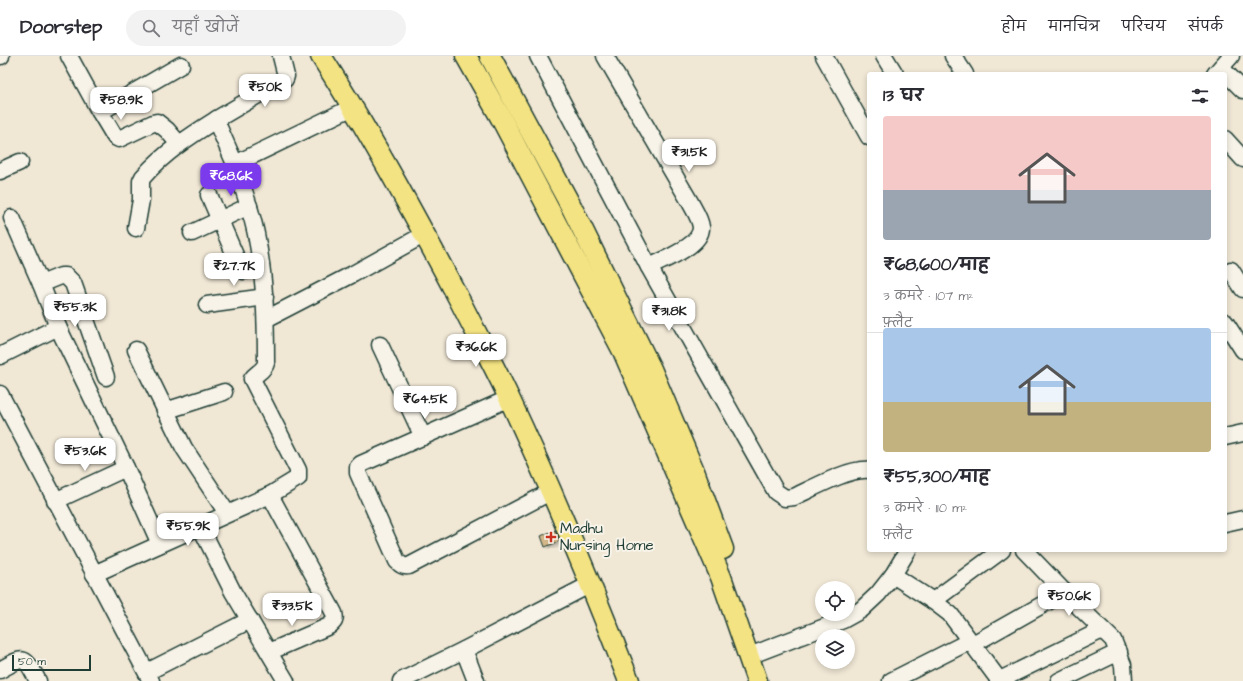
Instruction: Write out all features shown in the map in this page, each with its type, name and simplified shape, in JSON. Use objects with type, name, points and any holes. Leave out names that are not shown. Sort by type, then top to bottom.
[{"type":"main road","points":[[321,56],[353,106],[425,234],[510,398],[552,491],[591,584],[629,681]]},
{"type":"main road","points":[[466,56],[501,118],[623,351],[755,654],[771,681]]},
{"type":"main road","points":[[492,57],[572,208],[651,369],[694,471],[755,654],[757,681]]},
{"type":"street","points":[[69,56],[115,137],[119,139],[157,122],[167,130],[179,144]]},
{"type":"street","points":[[136,228],[141,200],[141,181],[143,176],[179,144],[285,79],[286,76],[281,56]]},
{"type":"street","points":[[538,56],[649,267],[776,492],[785,498],[794,497],[849,472],[862,469],[867,470]]},
{"type":"street","points":[[605,56],[690,202],[701,228],[697,239],[688,247],[649,267]]},
{"type":"street","points":[[824,56],[867,133]]},
{"type":"street","points":[[884,56],[894,72]]},
{"type":"street","points":[[953,56],[964,72]]},
{"type":"street","points":[[1218,71],[1231,56]]},
{"type":"street","points":[[100,112],[181,65]]},
{"type":"street","points":[[1227,78],[1243,90]]},
{"type":"street","points":[[235,164],[353,106]]},
{"type":"street","points":[[94,574],[270,495],[298,478],[299,473],[252,379],[263,370],[266,363],[265,297],[261,266],[249,206],[235,164],[217,120]]},
{"type":"street","points":[[1227,141],[1243,159]]},
{"type":"street","points":[[0,171],[20,162]]},
{"type":"street","points":[[209,195],[241,269],[244,271],[261,266]]},
{"type":"street","points":[[192,233],[249,206]]},
{"type":"street","points":[[12,218],[58,327],[126,468],[160,544]]},
{"type":"street","points":[[266,320],[425,234]]},
{"type":"street","points":[[1231,270],[1243,289]]},
{"type":"street","points":[[41,284],[61,276],[66,276],[73,283],[106,377]]},
{"type":"street","points":[[207,305],[265,297]]},
{"type":"street","points":[[1227,325],[1243,350]]},
{"type":"street","points":[[0,356],[58,327]]},
{"type":"street","points":[[380,345],[423,437]]},
{"type":"street","points":[[136,350],[184,448],[227,513]]},
{"type":"street","points":[[165,411],[224,392]]},
{"type":"street","points":[[0,394],[149,677],[250,620]]},
{"type":"street","points":[[510,398],[361,464],[358,467],[358,473],[397,561],[404,567],[409,566],[552,491]]},
{"type":"street","points":[[1227,437],[1243,433]]},
{"type":"street","points":[[55,500],[126,468]]},
{"type":"street","points":[[269,652],[329,626],[334,622],[335,618],[270,495]]},
{"type":"street","points":[[1227,523],[1243,519]]},
{"type":"street","points":[[200,526],[233,592],[286,681]]},
{"type":"street","points":[[755,654],[843,620],[861,610],[878,594],[893,575],[907,552]]},
{"type":"street","points":[[933,600],[999,552]]},
{"type":"street","points":[[1026,552],[1113,640],[1123,665],[1124,681]]},
{"type":"street","points":[[893,575],[933,600],[950,614],[998,681],[1102,630]]},
{"type":"street","points":[[401,681],[591,584]]},
{"type":"street","points":[[891,681],[971,642],[1064,592]]},
{"type":"street","points":[[464,650],[476,681]]},
{"type":"street","points":[[1059,681],[1119,652]]},
{"type":"street","points":[[0,670],[18,660],[22,660],[30,666],[38,681]]},
{"type":"building","points":[[555,530],[560,541],[545,547],[541,536]]},
{"type":"place","name":"Madhu Nursing Home","points":[[551,537]]}]
